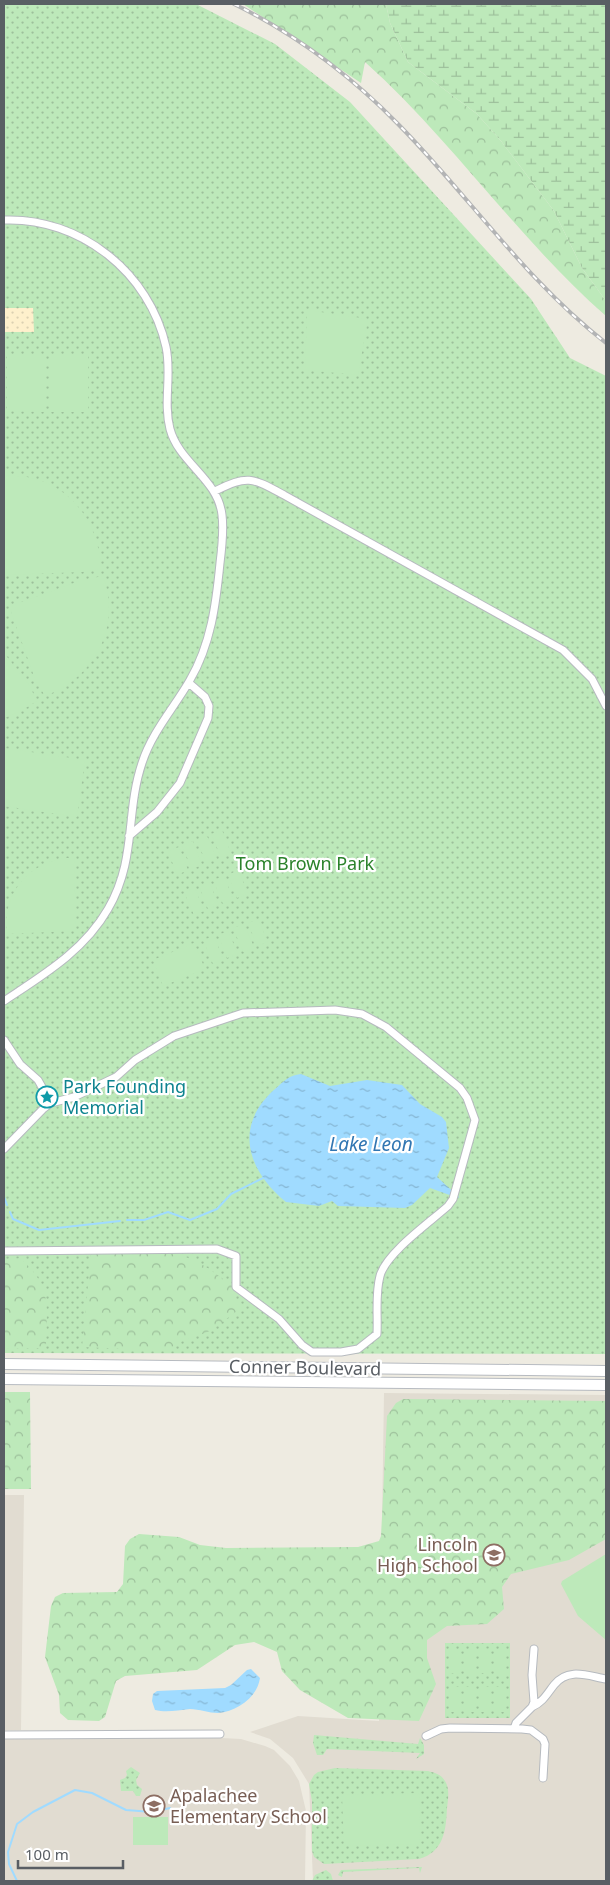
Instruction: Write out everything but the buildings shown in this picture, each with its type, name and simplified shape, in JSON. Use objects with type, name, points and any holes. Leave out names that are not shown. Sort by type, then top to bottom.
[{"type":"main road","name":"Conner Boulevard","points":[[4,1364],[606,1371]]},
{"type":"main road","points":[[210,1367],[210,1380]]},
{"type":"main road","name":"Conner Boulevard","points":[[4,1379],[606,1384]]},
{"type":"street","points":[[4,220],[51,225],[80,236],[112,258],[144,293],[156,316],[166,347],[169,363],[168,410],[170,429],[178,445],[215,491],[223,522],[218,584],[206,646],[189,682],[148,746],[137,781],[129,836],[129,853],[120,883],[107,910],[94,930],[62,961],[4,1001]]},
{"type":"street","points":[[215,491],[243,479],[257,481],[284,495],[563,650],[592,679],[606,706]]},
{"type":"street","points":[[129,836],[157,812],[180,783],[208,718],[209,706],[206,696],[189,682]]},
{"type":"street","points":[[4,1149],[51,1103],[74,1097],[116,1077],[135,1060],[174,1036],[233,1014],[335,1010],[362,1014],[386,1027],[460,1088],[467,1098],[475,1120],[474,1129],[464,1154],[458,1187],[453,1199],[448,1206],[389,1257],[380,1274],[378,1285],[377,1334],[365,1346],[350,1351],[312,1352],[302,1345],[279,1318],[236,1287],[236,1256],[217,1249],[4,1251]]},
{"type":"street","points":[[4,1040],[20,1064],[38,1080],[51,1103]]},
{"type":"street","points":[[532,1708],[534,1649]]},
{"type":"street","points":[[514,1729],[516,1723],[544,1699],[554,1685],[566,1675],[580,1674],[606,1679]]},
{"type":"street","points":[[426,1736],[441,1728],[531,1730],[543,1739],[545,1744],[543,1778]]},
{"type":"street","points":[[4,1735],[220,1734]]},
{"type":"shaded area","name":"Lincoln High School","points":[[384,1393],[606,1395],[606,1881],[313,1881],[309,1784],[293,1758],[270,1739],[250,1732],[298,1716],[379,1721]]},
{"type":"shaded area","points":[[4,1495],[24,1495],[21,1730],[4,1730]]},
{"type":"shaded area","name":"Apalachee Elementary School","points":[[203,1737],[241,1739],[265,1746],[274,1750],[290,1766],[299,1781],[306,1811],[305,1881],[4,1881],[4,1738]]},
{"type":"green space","name":"Tom Brown Park","points":[[4,4],[196,4],[275,44],[350,102],[531,299],[570,358],[606,376],[606,1354],[4,1353]]},
{"type":"green space","points":[[243,4],[386,4],[390,23],[408,62],[477,114],[501,141],[554,211],[582,268],[606,301],[606,316],[543,255],[427,124],[365,62],[361,83]]},
{"type":"green space","points":[[386,4],[606,4],[606,301],[582,268],[554,211],[501,141],[477,114],[408,62],[390,23]]},
{"type":"green space","points":[[307,310],[368,319],[358,375],[305,370]]},
{"type":"green space","points":[[7,354],[45,354],[45,412],[7,411]]},
{"type":"green space","points":[[49,354],[88,354],[88,412],[49,412]]},
{"type":"green space","points":[[4,476],[24,477],[43,481],[59,489],[73,501],[93,531],[99,549],[101,569],[82,572],[7,575],[4,571]]},
{"type":"green space","points":[[103,576],[108,595],[109,614],[106,632],[100,648],[90,664],[77,677],[62,688],[45,696],[35,679],[11,612],[13,605],[82,580]]},
{"type":"green space","points":[[4,653],[29,685],[37,701],[19,712],[4,718]]},
{"type":"green space","points":[[4,748],[85,760],[77,817],[4,806]]},
{"type":"green space","points":[[222,830],[231,853],[221,857],[211,834]]},
{"type":"green space","points":[[207,836],[217,859],[206,863],[197,840]]},
{"type":"green space","points":[[193,841],[202,865],[192,869],[182,846]]},
{"type":"green space","points":[[179,847],[188,870],[177,875],[168,851]]},
{"type":"green space","points":[[66,858],[74,858],[76,926],[71,931],[7,934],[6,920],[9,906],[13,894],[20,883],[40,866]]},
{"type":"green space","points":[[238,870],[248,893],[237,898],[228,875]]},
{"type":"green space","points":[[224,876],[233,899],[223,904],[213,880]]},
{"type":"green space","points":[[209,882],[219,905],[208,909],[199,886]]},
{"type":"green space","points":[[195,888],[204,911],[194,915],[184,892]]},
{"type":"green space","points":[[258,919],[268,942],[257,946],[248,923]]},
{"type":"green space","points":[[244,924],[254,947],[243,952],[233,928]]},
{"type":"green space","points":[[228,931],[238,954],[227,958],[218,935]]},
{"type":"green space","points":[[214,936],[223,959],[213,964],[203,940]]},
{"type":"green space","points":[[194,943],[205,969],[163,986],[153,960]]},
{"type":"green space","points":[[166,1253],[195,1261],[235,1288],[236,1301],[242,1306],[240,1309],[210,1331],[177,1343],[168,1351],[82,1347],[91,1254]]},
{"type":"green space","points":[[20,1258],[38,1279],[46,1299],[46,1348],[4,1349],[4,1261]]},
{"type":"green space","points":[[4,1392],[30,1392],[31,1489],[4,1489]]},
{"type":"green space","points":[[403,1399],[606,1401],[606,1539],[569,1560],[511,1574],[502,1587],[504,1609],[487,1624],[447,1626],[427,1640],[427,1658],[436,1684],[419,1721],[348,1718],[300,1690],[282,1671],[277,1652],[254,1642],[235,1645],[197,1670],[125,1676],[116,1681],[105,1717],[99,1721],[68,1720],[60,1713],[59,1695],[45,1657],[51,1606],[55,1597],[63,1593],[117,1592],[123,1584],[125,1546],[130,1539],[139,1534],[179,1537],[200,1545],[226,1548],[358,1547],[379,1541],[381,1536],[387,1416],[396,1403]]},
{"type":"green space","points":[[606,1554],[606,1640],[578,1616],[561,1584],[562,1581]]},
{"type":"green space","points":[[445,1643],[510,1643],[510,1718],[445,1718]]},
{"type":"green space","points":[[479,1648],[491,1649],[491,1673],[479,1673]]},
{"type":"green space","points":[[449,1649],[460,1649],[460,1674],[449,1673]]},
{"type":"green space","points":[[464,1649],[475,1649],[475,1674],[464,1674]]},
{"type":"green space","points":[[495,1649],[506,1649],[506,1674],[495,1674]]},
{"type":"green space","points":[[449,1687],[460,1687],[460,1712],[449,1712]]},
{"type":"green space","points":[[464,1687],[476,1687],[475,1712],[464,1712]]},
{"type":"green space","points":[[480,1687],[491,1687],[491,1712],[479,1712]]},
{"type":"green space","points":[[495,1687],[506,1687],[506,1712],[495,1712]]},
{"type":"green space","points":[[314,1735],[418,1744],[420,1738],[424,1745],[424,1754],[416,1759],[420,1753],[327,1749],[323,1755],[317,1755],[313,1743]]},
{"type":"green space","points":[[131,1767],[140,1773],[136,1780],[137,1785],[142,1789],[140,1796],[136,1796],[133,1791],[121,1791],[120,1780],[125,1778],[127,1775],[126,1771]]},
{"type":"green space","points":[[335,1768],[428,1771],[440,1775],[447,1784],[448,1794],[446,1824],[439,1846],[427,1856],[419,1859],[324,1864],[314,1857],[312,1851],[312,1801],[309,1784],[318,1772]]},
{"type":"green space","points":[[419,1793],[420,1844],[344,1846],[342,1795]]},
{"type":"green space","points":[[133,1817],[168,1817],[168,1845],[133,1845]]},
{"type":"green space","points":[[422,1867],[420,1873],[419,1868],[343,1872],[342,1877],[338,1875],[341,1870]]},
{"type":"green space","points":[[326,1870],[331,1874],[333,1881],[312,1881],[315,1875]]},
{"type":"sand","points":[[4,308],[33,308],[34,332],[4,332]]},
{"type":"water","name":"Lake Leon","points":[[301,1074],[330,1086],[367,1080],[402,1085],[420,1104],[442,1117],[446,1122],[449,1148],[437,1177],[459,1197],[430,1188],[412,1205],[405,1208],[338,1206],[332,1201],[319,1206],[286,1202],[262,1176],[254,1162],[250,1147],[250,1133],[254,1118],[262,1103],[286,1079]]},
{"type":"water","points":[[251,1669],[260,1678],[255,1692],[245,1702],[232,1710],[218,1713],[190,1709],[155,1710],[152,1701],[153,1694],[157,1691],[225,1688],[247,1670]]},
{"type":"waterway","points":[[127,1220],[144,1220],[168,1212],[190,1220],[217,1209],[231,1194],[263,1178]]},
{"type":"waterway","points":[[4,1197],[7,1205]]},
{"type":"waterway","points":[[10,1212],[13,1219],[39,1230],[120,1221]]},
{"type":"waterway","points":[[17,1881],[9,1864],[8,1852],[17,1824],[33,1812],[75,1790],[92,1793],[126,1810],[152,1812],[170,1808]]},
{"type":"railway","points":[[234,4],[300,42],[341,72],[380,106],[424,152],[550,293],[606,343]]},
{"type":"place","name":"Park Founding Memorial","points":[[47,1097]]},
{"type":"place","name":"Lincoln High School","points":[[494,1555]]},
{"type":"place","name":"Apalachee Elementary School","points":[[154,1806]]}]
